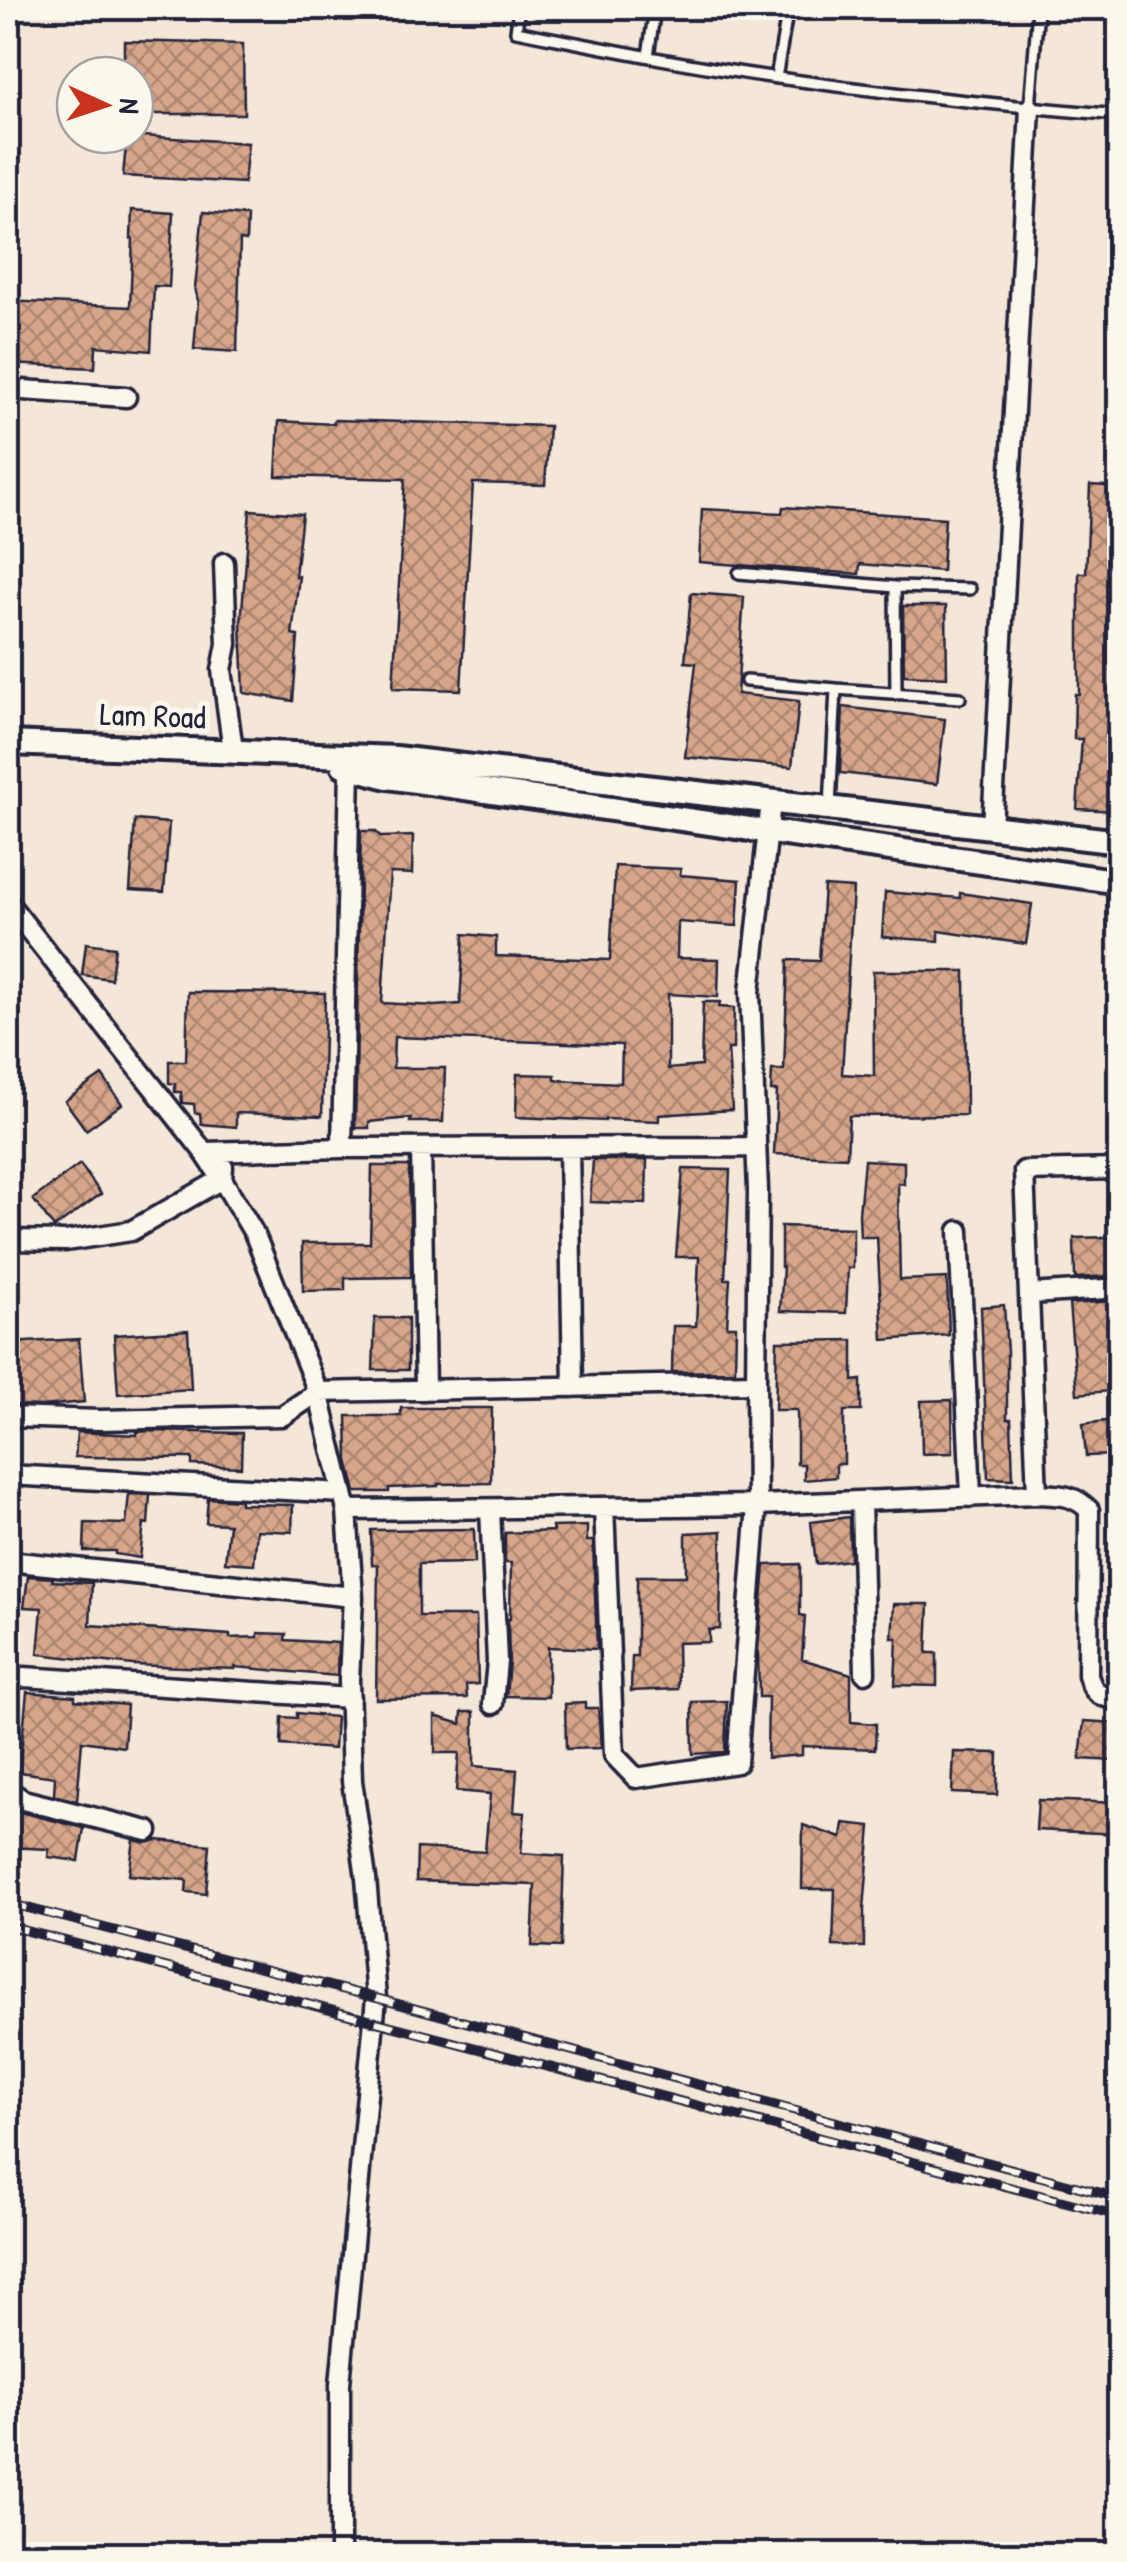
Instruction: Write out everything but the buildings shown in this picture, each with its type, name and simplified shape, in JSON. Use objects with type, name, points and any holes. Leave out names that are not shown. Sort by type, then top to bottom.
[{"type":"main road","name":"Lam Road","points":[[8,742],[296,753]]},
{"type":"main road","points":[[296,753],[396,758],[1120,842]]},
{"type":"main road","points":[[296,753],[388,778],[1120,882]]},
{"type":"street","points":[[992,828],[1030,108]]},
{"type":"street","points":[[8,389],[126,397]]},
{"type":"street","points":[[224,563],[227,644],[222,670],[232,750]]},
{"type":"street","points":[[342,1148],[350,768]]},
{"type":"street","points":[[604,1507],[614,1755],[636,1778],[737,1763],[757,1506],[758,1190],[750,992],[771,802]]},
{"type":"street","points":[[8,903],[213,1152],[222,1179],[255,1236],[318,1392],[345,1502],[353,1598],[352,1780],[366,1878],[376,1998],[340,2384],[340,2554]]},
{"type":"street","points":[[213,1152],[756,1147]]},
{"type":"street","points":[[421,1148],[425,1390]]},
{"type":"street","points":[[570,1148],[573,1387]]},
{"type":"street","points":[[1037,1494],[1024,1170],[1120,1169]]},
{"type":"street","points":[[8,1240],[66,1241],[131,1231],[222,1179]]},
{"type":"street","points":[[959,1231],[971,1497]]},
{"type":"street","points":[[1030,1294],[1120,1288]]},
{"type":"street","points":[[8,1417],[100,1420],[282,1416],[318,1392],[756,1383]]},
{"type":"street","points":[[8,1475],[345,1502],[490,1508],[757,1506],[1067,1496],[1080,1500],[1090,1510],[1088,1675],[1092,1690],[1102,1698],[1120,1699]]},
{"type":"street","points":[[861,1502],[865,1673]]},
{"type":"street","points":[[490,1508],[497,1661],[493,1704]]},
{"type":"street","points":[[8,1561],[353,1598]]},
{"type":"street","points":[[8,1680],[24,1677],[350,1698]]},
{"type":"street","points":[[8,1790],[23,1800],[148,1831]]},
{"type":"lane","points":[[519,8],[516,31],[648,56],[776,78],[1120,115]]},
{"type":"lane","points":[[648,56],[656,8]]},
{"type":"lane","points":[[776,78],[788,8]]},
{"type":"lane","points":[[1030,108],[1038,8]]},
{"type":"lane","points":[[739,574],[970,589]]},
{"type":"lane","points":[[895,587],[896,694]]},
{"type":"lane","points":[[746,681],[960,698]]},
{"type":"lane","points":[[830,810],[836,689]]},
{"type":"railway","points":[[8,1903],[1120,2198]]},
{"type":"railway","points":[[8,1926],[1120,2216]]}]
